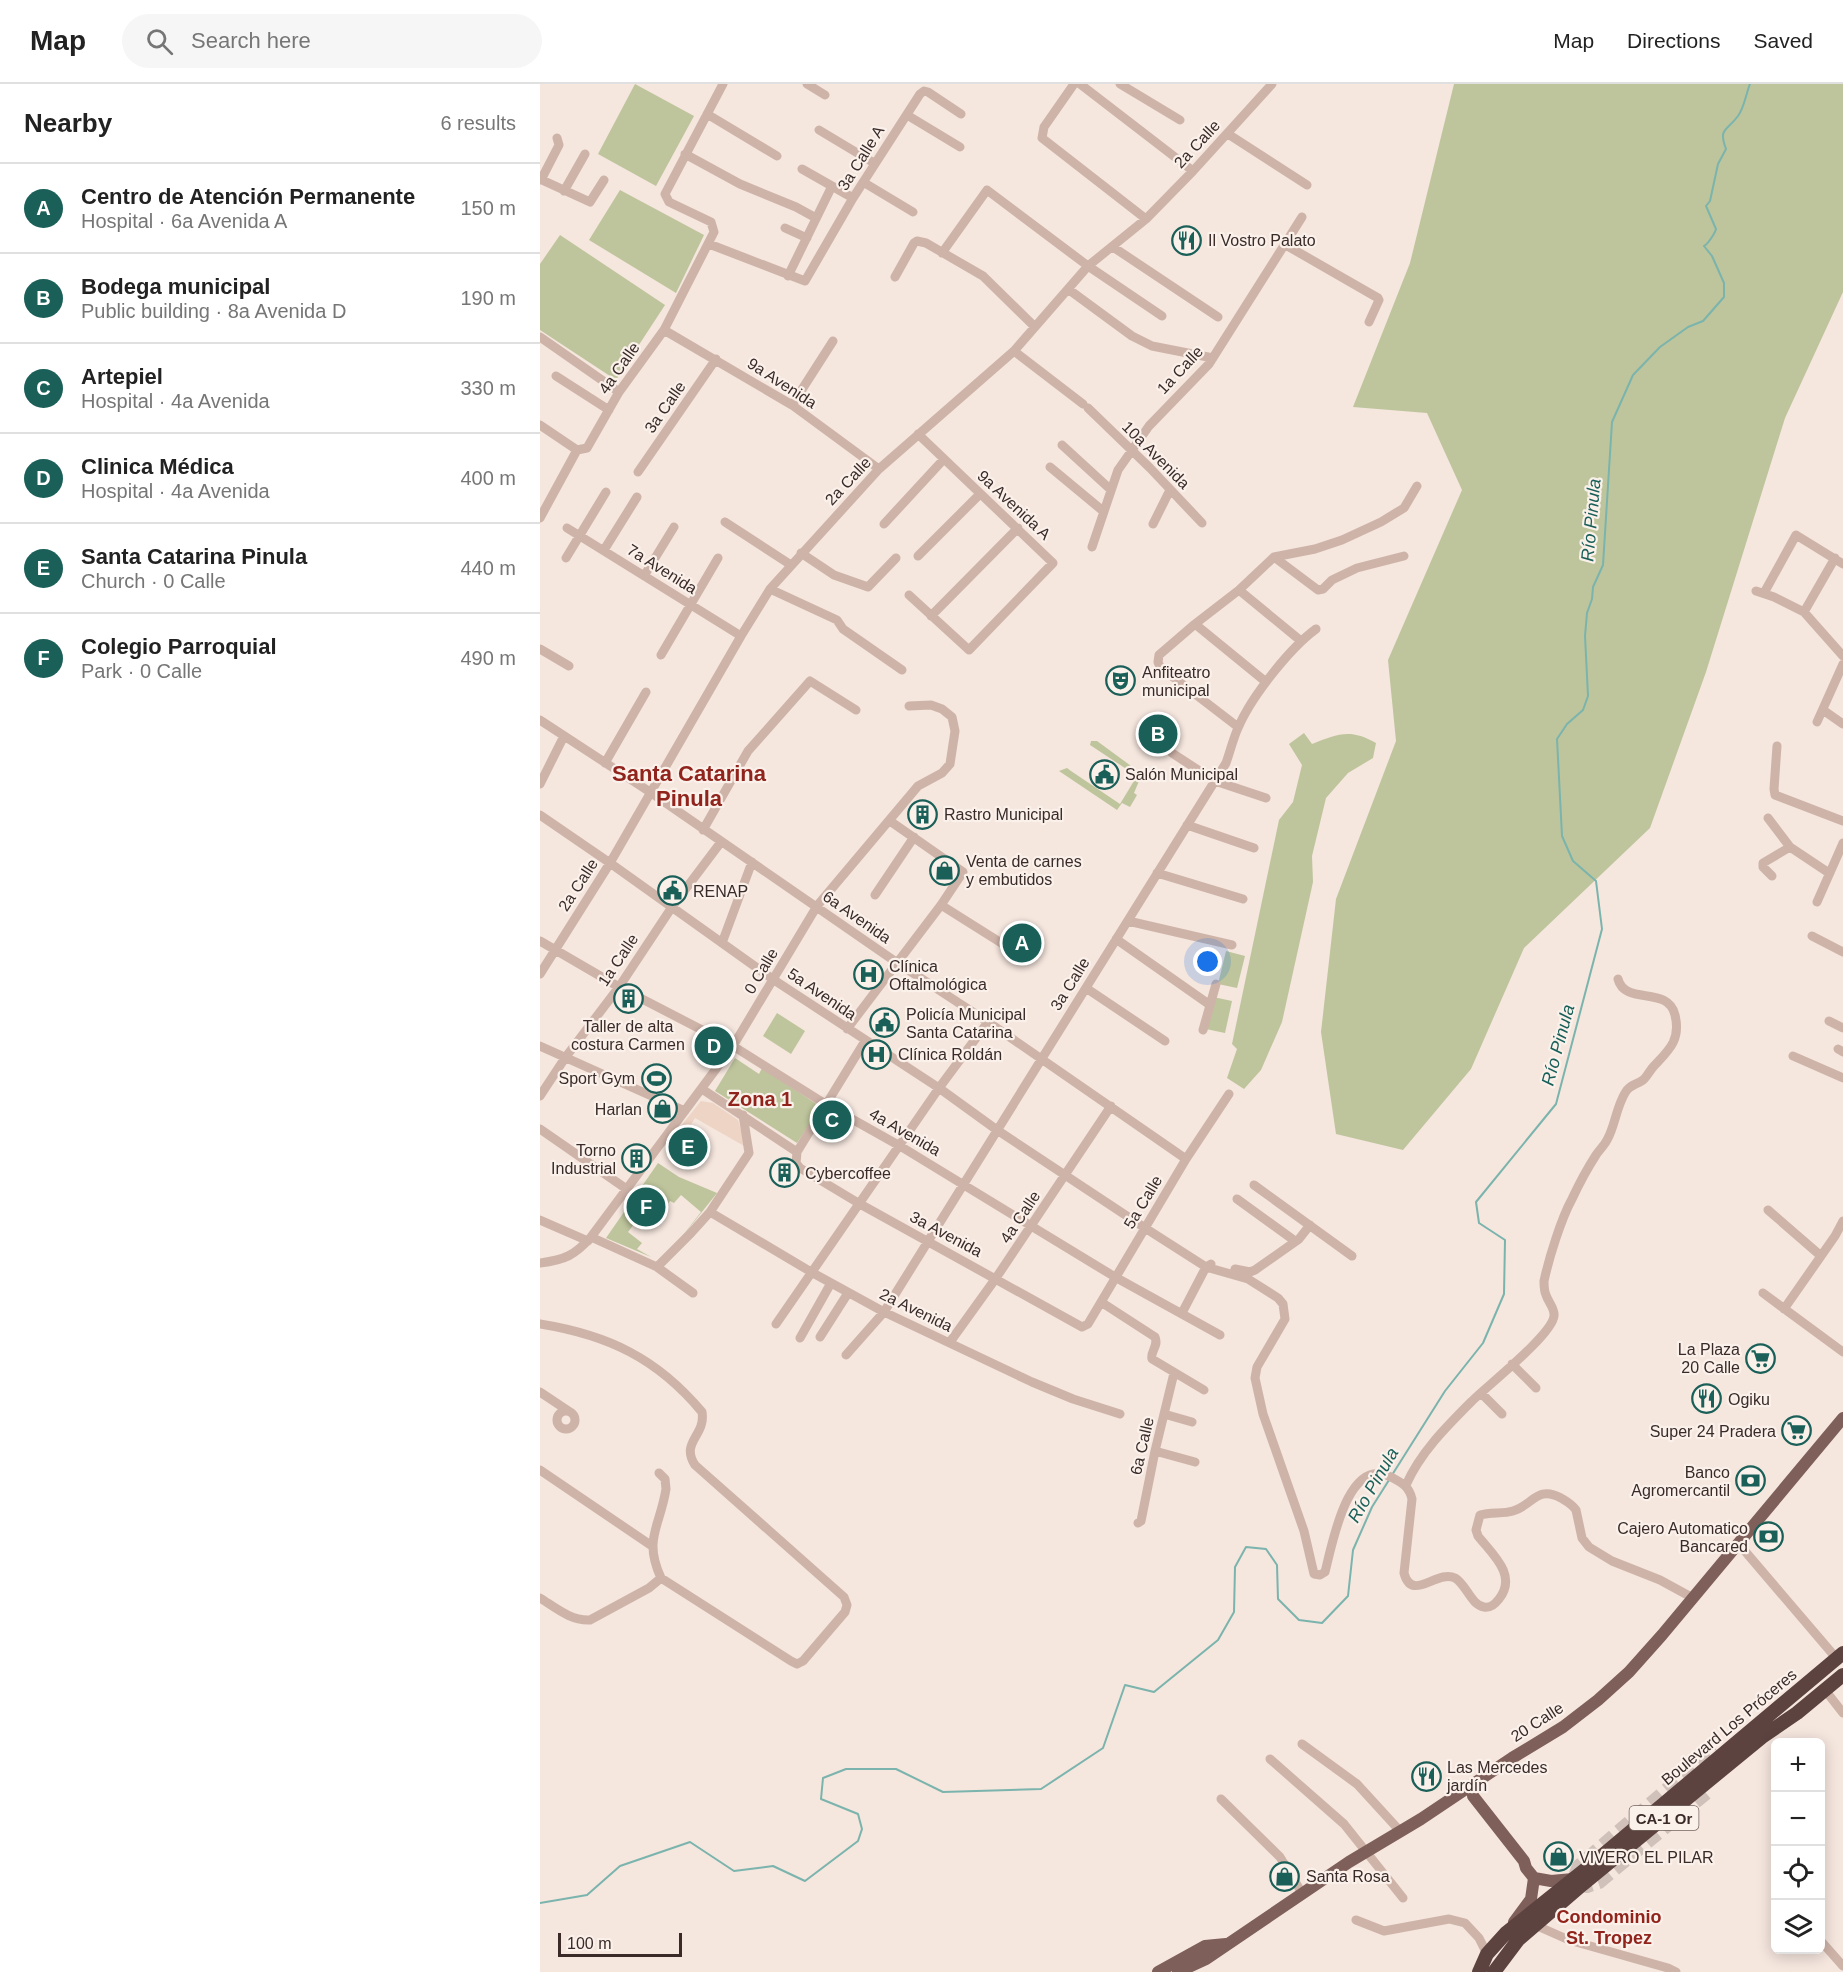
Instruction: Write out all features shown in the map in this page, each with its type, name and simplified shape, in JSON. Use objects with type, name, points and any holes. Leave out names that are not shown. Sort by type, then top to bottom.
[{"type":"highway","name":"Boulevard Los Próceres","points":[[1479,1972],[1487,1954],[1506,1933],[1840,1656]]},
{"type":"highway","name":"Boulevard Los Próceres","points":[[1494,1972],[1510,1949],[1535,1926],[1762,1737],[1797,1713],[1843,1675]]},
{"type":"highway","points":[[1706,1793],[1773,1738],[1797,1713]]},
{"type":"highway","points":[[1715,1748],[1748,1734]]},
{"type":"main road","name":"20 Calle","points":[[1187,1971],[1302,1893],[1563,1726],[1598,1700],[1629,1672],[1694,1598],[1843,1418]]},
{"type":"main road","points":[[1472,1786],[1473,1796],[1530,1873],[1533,1892],[1529,1902],[1506,1933]]},
{"type":"main road","points":[[1458,1795],[1468,1800],[1519,1865],[1530,1873],[1551,1881],[1573,1879]]},
{"type":"main road","points":[[1158,1972],[1205,1946],[1227,1944]]},
{"type":"street","points":[[723,84],[686,154],[740,184],[796,207],[816,218]]},
{"type":"street","points":[[807,84],[825,95]]},
{"type":"street","points":[[1074,84],[1044,127],[1041,136],[1146,219]]},
{"type":"street","points":[[1080,84],[1193,171]]},
{"type":"street","points":[[1120,84],[1180,120]]},
{"type":"street","name":"2a Calle","points":[[540,974],[610,863],[770,589],[879,469],[1014,351],[1088,266],[1146,219],[1228,134],[1272,84]]},
{"type":"street","name":"3a Calle A","points":[[788,276],[805,282],[862,182],[924,91],[961,114]]},
{"type":"street","points":[[707,114],[777,156]]},
{"type":"street","points":[[907,115],[960,147]]},
{"type":"street","points":[[819,130],[874,163]]},
{"type":"street","points":[[1228,134],[1307,185]]},
{"type":"street","points":[[557,138],[559,145],[540,179],[590,202],[604,180]]},
{"type":"street","points":[[564,191],[585,154]]},
{"type":"street","name":"4a Calle","points":[[540,518],[577,450],[587,448],[619,392],[664,330],[710,244],[714,228],[711,222],[669,202],[665,195],[686,154]]},
{"type":"street","points":[[802,169],[853,198]]},
{"type":"street","points":[[862,182],[913,212]]},
{"type":"street","points":[[710,244],[788,276],[832,186]]},
{"type":"street","points":[[942,253],[987,190],[1088,266],[1162,316]]},
{"type":"street","name":"1a Calle","points":[[1092,547],[1118,470],[1155,420],[1213,358],[1302,217]]},
{"type":"street","points":[[785,228],[807,238]]},
{"type":"street","points":[[895,277],[914,243],[917,241],[926,243],[983,276],[1035,327]]},
{"type":"street","points":[[1284,244],[1378,298],[1369,322]]},
{"type":"street","points":[[1113,247],[1218,317]]},
{"type":"street","points":[[1068,289],[1132,336],[1152,346],[1213,358]]},
{"type":"street","name":"9a Avenida","points":[[664,330],[792,405],[879,469]]},
{"type":"street","points":[[540,338],[619,392]]},
{"type":"street","points":[[792,405],[833,341]]},
{"type":"street","name":"10a Avenida","points":[[1014,351],[1085,406],[1202,523]]},
{"type":"street","name":"3a Calle","points":[[638,472],[716,359]]},
{"type":"street","points":[[556,376],[609,410]]},
{"type":"street","points":[[541,428],[577,450]]},
{"type":"street","name":"9a Avenida A","points":[[918,434],[1053,562],[1053,565],[969,650],[931,616]]},
{"type":"street","points":[[1062,445],[1110,489]]},
{"type":"street","points":[[884,524],[944,459]]},
{"type":"street","points":[[1050,467],[1103,511]]},
{"type":"street","points":[[1238,727],[1160,667],[1158,658],[1161,653],[1239,590],[1274,557],[1315,549],[1342,540],[1381,522],[1404,508],[1417,486]]},
{"type":"street","points":[[1153,524],[1170,490]]},
{"type":"street","points":[[566,558],[606,492]]},
{"type":"street","points":[[918,556],[980,494]]},
{"type":"street","points":[[604,550],[637,497]]},
{"type":"street","points":[[724,522],[791,565]]},
{"type":"street","points":[[644,576],[674,527]]},
{"type":"street","name":"7a Avenida","points":[[567,528],[741,636]]},
{"type":"street","points":[[909,595],[931,616],[1018,528]]},
{"type":"street","points":[[1804,612],[1839,561],[1798,536],[1794,536],[1760,592],[1804,612],[1843,656]]},
{"type":"street","points":[[801,553],[834,575],[869,587],[896,558]]},
{"type":"street","points":[[1274,557],[1314,587],[1323,589],[1332,580],[1357,568],[1404,556]]},
{"type":"street","points":[[661,656],[718,558]]},
{"type":"street","points":[[770,589],[837,620],[843,629],[902,670]]},
{"type":"street","points":[[1239,590],[1301,641]]},
{"type":"street","points":[[1195,624],[1266,682]]},
{"type":"street","name":"3a Calle","points":[[846,1355],[884,1312],[928,1242],[1226,763],[1238,727],[1266,682],[1301,641],[1316,628]]},
{"type":"street","points":[[540,649],[569,666]]},
{"type":"street","points":[[1817,722],[1843,664]]},
{"type":"street","points":[[703,830],[748,751],[811,681],[856,710]]},
{"type":"street","points":[[605,763],[646,692]]},
{"type":"street","name":"0 Calle","points":[[540,1263],[559,1261],[568,1257],[589,1239],[628,1190],[733,1046],[817,906],[918,786],[942,773],[952,758],[955,732],[952,717],[942,709],[931,705],[909,706]]},
{"type":"street","points":[[1823,710],[1843,724]]},
{"type":"street","name":"6a Avenida","points":[[540,720],[650,792],[1186,1159]]},
{"type":"street","points":[[540,784],[564,736]]},
{"type":"street","points":[[1776,746],[1774,789],[1776,796],[1803,802],[1843,821]]},
{"type":"street","points":[[1172,753],[1215,781],[1266,798]]},
{"type":"street","name":"5a Avenida","points":[[540,815],[774,980],[939,1088],[997,1130],[1144,1228],[1206,1267],[1248,1279],[1278,1298],[1285,1311],[1282,1326],[1257,1367],[1255,1378],[1263,1414],[1304,1531],[1314,1574],[1320,1575],[1325,1572],[1341,1512],[1351,1492],[1374,1474],[1384,1474],[1402,1483]]},
{"type":"street","points":[[1768,818],[1791,847],[1829,873]]},
{"type":"street","points":[[847,1029],[941,905],[963,872],[890,821]]},
{"type":"street","points":[[1187,825],[1254,848]]},
{"type":"street","points":[[875,896],[914,837]]},
{"type":"street","name":"1a Calle","points":[[540,1096],[565,1058],[619,987],[672,907],[721,842]]},
{"type":"street","points":[[1817,902],[1843,843]]},
{"type":"street","points":[[1772,876],[1763,867],[1763,863],[1791,847]]},
{"type":"street","points":[[722,943],[752,862]]},
{"type":"street","points":[[1157,873],[1243,899]]},
{"type":"street","points":[[941,905],[1022,956]]},
{"type":"street","points":[[1128,921],[1232,945]]},
{"type":"street","points":[[1812,936],[1843,952]]},
{"type":"street","points":[[1116,939],[1210,1005]]},
{"type":"street","name":"4a Avenida","points":[[540,941],[619,987],[733,1046],[827,1105],[964,1184],[1115,1278],[1220,1335]]},
{"type":"street","points":[[1618,979],[1625,991],[1654,997],[1671,1007],[1676,1030],[1672,1048],[1651,1068],[1644,1080],[1629,1087],[1624,1094],[1616,1122],[1607,1140],[1570,1201],[1544,1281],[1545,1294],[1553,1310],[1554,1317],[1551,1324],[1546,1332],[1481,1393],[1425,1452],[1402,1483],[1410,1490],[1412,1499],[1404,1573],[1406,1579],[1413,1585],[1419,1586],[1440,1577],[1450,1577],[1462,1584],[1478,1604],[1485,1607],[1493,1605],[1505,1590],[1507,1579],[1503,1568],[1478,1536],[1476,1530],[1480,1515],[1512,1512],[1539,1494],[1545,1493],[1557,1496],[1573,1506],[1576,1510],[1582,1538],[1589,1547],[1612,1561],[1660,1580],[1694,1598]]},
{"type":"street","points":[[1203,1030],[1216,984]]},
{"type":"street","points":[[1086,987],[1165,1041]]},
{"type":"street","points":[[1829,1021],[1843,1028]]},
{"type":"street","points":[[776,1324],[939,1088],[988,1022]]},
{"type":"street","points":[[702,1089],[797,1152],[865,1041]]},
{"type":"street","points":[[540,1046],[685,1110]]},
{"type":"street","points":[[1793,1056],[1843,1078]]},
{"type":"street","name":"5a Calle","points":[[1084,1327],[1186,1159],[1229,1094]]},
{"type":"street","name":"4a Calle","points":[[950,1342],[1032,1226],[1111,1106]]},
{"type":"street","points":[[657,1267],[710,1212],[749,1153],[743,1115]]},
{"type":"street","points":[[540,1129],[628,1190]]},
{"type":"street","name":"3a Avenida","points":[[797,1152],[796,1162],[800,1168],[860,1204],[1084,1327]]},
{"type":"street","points":[[1254,1185],[1352,1256]]},
{"type":"street","points":[[1237,1199],[1295,1241]]},
{"type":"street","points":[[1768,1210],[1821,1256]]},
{"type":"street","name":"2a Avenida","points":[[710,1212],[884,1312],[1032,1382],[1073,1399],[1120,1414]]},
{"type":"street","points":[[540,1220],[657,1267],[693,1293]]},
{"type":"street","points":[[1784,1309],[1843,1221]]},
{"type":"street","points":[[1182,1313],[1206,1267],[1214,1263],[1244,1271],[1255,1270],[1295,1241],[1310,1224]]},
{"type":"street","points":[[1835,1236],[1843,1245]]},
{"type":"street","points":[[800,1338],[831,1283]]},
{"type":"street","points":[[820,1337],[848,1293]]},
{"type":"street","points":[[1763,1293],[1843,1352]]},
{"type":"street","points":[[1101,1302],[1155,1336],[1157,1344],[1151,1356],[1152,1359],[1204,1390]]},
{"type":"street","points":[[540,1323],[573,1330],[624,1347],[656,1368],[702,1412],[701,1429],[689,1449],[689,1457],[694,1465],[844,1597],[847,1605],[845,1612],[803,1661],[797,1664],[661,1578],[654,1562],[652,1546],[666,1489],[665,1479],[659,1473]]},
{"type":"street","points":[[1512,1364],[1536,1388]]},
{"type":"street","name":"6a Calle","points":[[1138,1523],[1141,1521],[1174,1373]]},
{"type":"street","points":[[540,1392],[570,1412]]},
{"type":"street","points":[[1481,1393],[1502,1414]]},
{"type":"street","points":[[1164,1414],[1192,1422]]},
{"type":"street","points":[[1155,1451],[1195,1462]]},
{"type":"street","points":[[540,1470],[652,1546]]},
{"type":"street","points":[[1738,1543],[1840,1656]]},
{"type":"street","points":[[540,1598],[580,1621],[590,1620],[649,1588],[661,1578]]},
{"type":"street","points":[[1825,1690],[1843,1713]]},
{"type":"street","points":[[1302,1744],[1357,1784],[1400,1831]]},
{"type":"street","points":[[1270,1759],[1344,1824],[1403,1898]]},
{"type":"street","points":[[1221,1799],[1280,1857],[1302,1893]]},
{"type":"street","points":[[1356,1920],[1383,1931],[1449,1919],[1465,1923],[1479,1938],[1487,1954]]},
{"type":"street","points":[[1535,1926],[1569,1940],[1676,1972]]},
{"type":"street","points":[[1825,1945],[1843,1966]]},
{"type":"green space","points":[[635,84],[694,116],[656,186],[598,154]]},
{"type":"green space","points":[[1454,84],[1843,84],[1843,292],[1785,418],[1706,672],[1650,828],[1524,948],[1471,1069],[1403,1150],[1336,1134],[1321,1032],[1336,899],[1396,741],[1388,660],[1462,490],[1427,413],[1353,407],[1410,263]]},
{"type":"green space","points":[[620,190],[704,235],[676,293],[589,240]]},
{"type":"green space","points":[[560,235],[665,305],[616,380],[540,330],[540,264]]},
{"type":"green space","points":[[1304,733],[1312,744],[1344,734],[1359,735],[1376,743],[1373,758],[1348,773],[1326,798],[1312,856],[1313,882],[1282,1022],[1261,1070],[1244,1089],[1227,1078],[1237,1049],[1232,1044],[1279,820],[1293,802],[1302,765],[1289,744]]},
{"type":"green space","points":[[1091,741],[1097,741],[1142,774],[1134,793],[1137,795],[1130,807],[1122,803],[1117,810],[1059,771],[1067,768],[1120,804],[1137,776],[1090,745]]},
{"type":"green space","points":[[1226,951],[1245,956],[1237,988],[1218,984]]},
{"type":"green space","points":[[1213,997],[1232,1001],[1225,1033],[1206,1029]]},
{"type":"green space","points":[[777,1013],[805,1031],[791,1054],[763,1036]]},
{"type":"green space","points":[[735,1058],[759,1074],[762,1068],[821,1107],[797,1143],[715,1091]]},
{"type":"green space","points":[[658,1163],[679,1177],[717,1193],[666,1257],[701,1212],[681,1195],[674,1203],[670,1201],[651,1225],[641,1215],[628,1232],[642,1243],[637,1249],[651,1257],[606,1238]]},
{"type":"shaded area","points":[[701,1101],[713,1103],[738,1120],[746,1147],[695,1118],[684,1136],[677,1131]]},
{"type":"waterway","name":"Río Pinula","points":[[1392,1475],[1445,1391],[1483,1343],[1504,1294],[1505,1240],[1479,1223],[1476,1202],[1556,1104],[1602,929],[1596,881],[1573,861],[1562,836],[1557,739],[1567,724],[1583,710],[1588,696],[1585,636],[1587,613],[1593,587],[1603,565],[1612,422],[1633,375],[1660,347],[1688,327],[1703,321],[1724,297],[1724,283],[1712,256],[1704,246],[1716,229],[1706,206],[1710,201],[1718,164],[1726,149],[1723,133],[1740,113],[1750,84]]},
{"type":"waterway","points":[[540,1903],[587,1895],[620,1866],[690,1842],[734,1871],[773,1866],[805,1881],[858,1841],[862,1829],[858,1814],[821,1799],[823,1778],[846,1769],[896,1769],[943,1792],[1041,1789],[1103,1748],[1125,1685],[1154,1692],[1218,1640],[1234,1612],[1235,1567],[1246,1547],[1266,1549],[1277,1565],[1278,1599],[1299,1620],[1322,1623],[1348,1596],[1353,1550],[1372,1507],[1389,1480]]},
{"type":"tunnel","points":[[1706,1793],[1599,1882],[1587,1886],[1575,1876],[1579,1866],[1715,1748]]},
{"type":"place","name":"Il Vostro Palato","points":[[1187,240]]},
{"type":"place","name":"Anfiteatro municipal","points":[[1121,681]]},
{"type":"place","name":"Bodega municipal","points":[[1158,734]]},
{"type":"place","name":"Salón Municipal","points":[[1104,774]]},
{"type":"place","name":"Rastro Municipal","points":[[923,814]]},
{"type":"place","name":"Venta de carnes y embutidos","points":[[945,870]]},
{"type":"place","name":"RENAP","points":[[672,891]]},
{"type":"place","name":"Centro de Atención Permanente","points":[[1022,943]]},
{"type":"place","name":"Clínica Oftalmológica","points":[[868,975]]},
{"type":"place","name":"Taller de alta costura Carmen","points":[[628,998]]},
{"type":"place","name":"Policía Municipal Santa Catarina","points":[[885,1023]]},
{"type":"place","name":"Clinica Médica","points":[[714,1046]]},
{"type":"place","name":"Clínica Roldán","points":[[877,1054]]},
{"type":"place","name":"Sport Gym","points":[[656,1078]]},
{"type":"place","name":"Harlan","points":[[663,1109]]},
{"type":"place","name":"Artepiel","points":[[832,1120]]},
{"type":"place","name":"Santa Catarina Pinula","points":[[688,1147]]},
{"type":"place","name":"Torno Industrial","points":[[637,1159]]},
{"type":"place","name":"Cybercoffee","points":[[784,1173]]},
{"type":"place","name":"Colegio Parroquial","points":[[646,1207]]},
{"type":"place","name":"La Plaza 20 Calle","points":[[1761,1358]]},
{"type":"place","name":"Ogiku","points":[[1707,1399]]},
{"type":"place","name":"Super 24 Pradera","points":[[1797,1431]]},
{"type":"place","name":"Banco Agromercantil","points":[[1751,1481]]},
{"type":"place","name":"Cajero Automatico Bancared","points":[[1769,1537]]},
{"type":"place","name":"Las Mercedes jardín","points":[[1426,1776]]},
{"type":"place","name":"VIVERO EL PILAR","points":[[1558,1857]]},
{"type":"place","name":"Santa Rosa","points":[[1285,1876]]},
{"type":"district","name":"Santa Catarina Pinula","points":[[689,786]]},
{"type":"district","name":"Zona 1","points":[[760,1099]]},
{"type":"district","name":"Condominio St. Tropez","points":[[1609,1927]]}]
